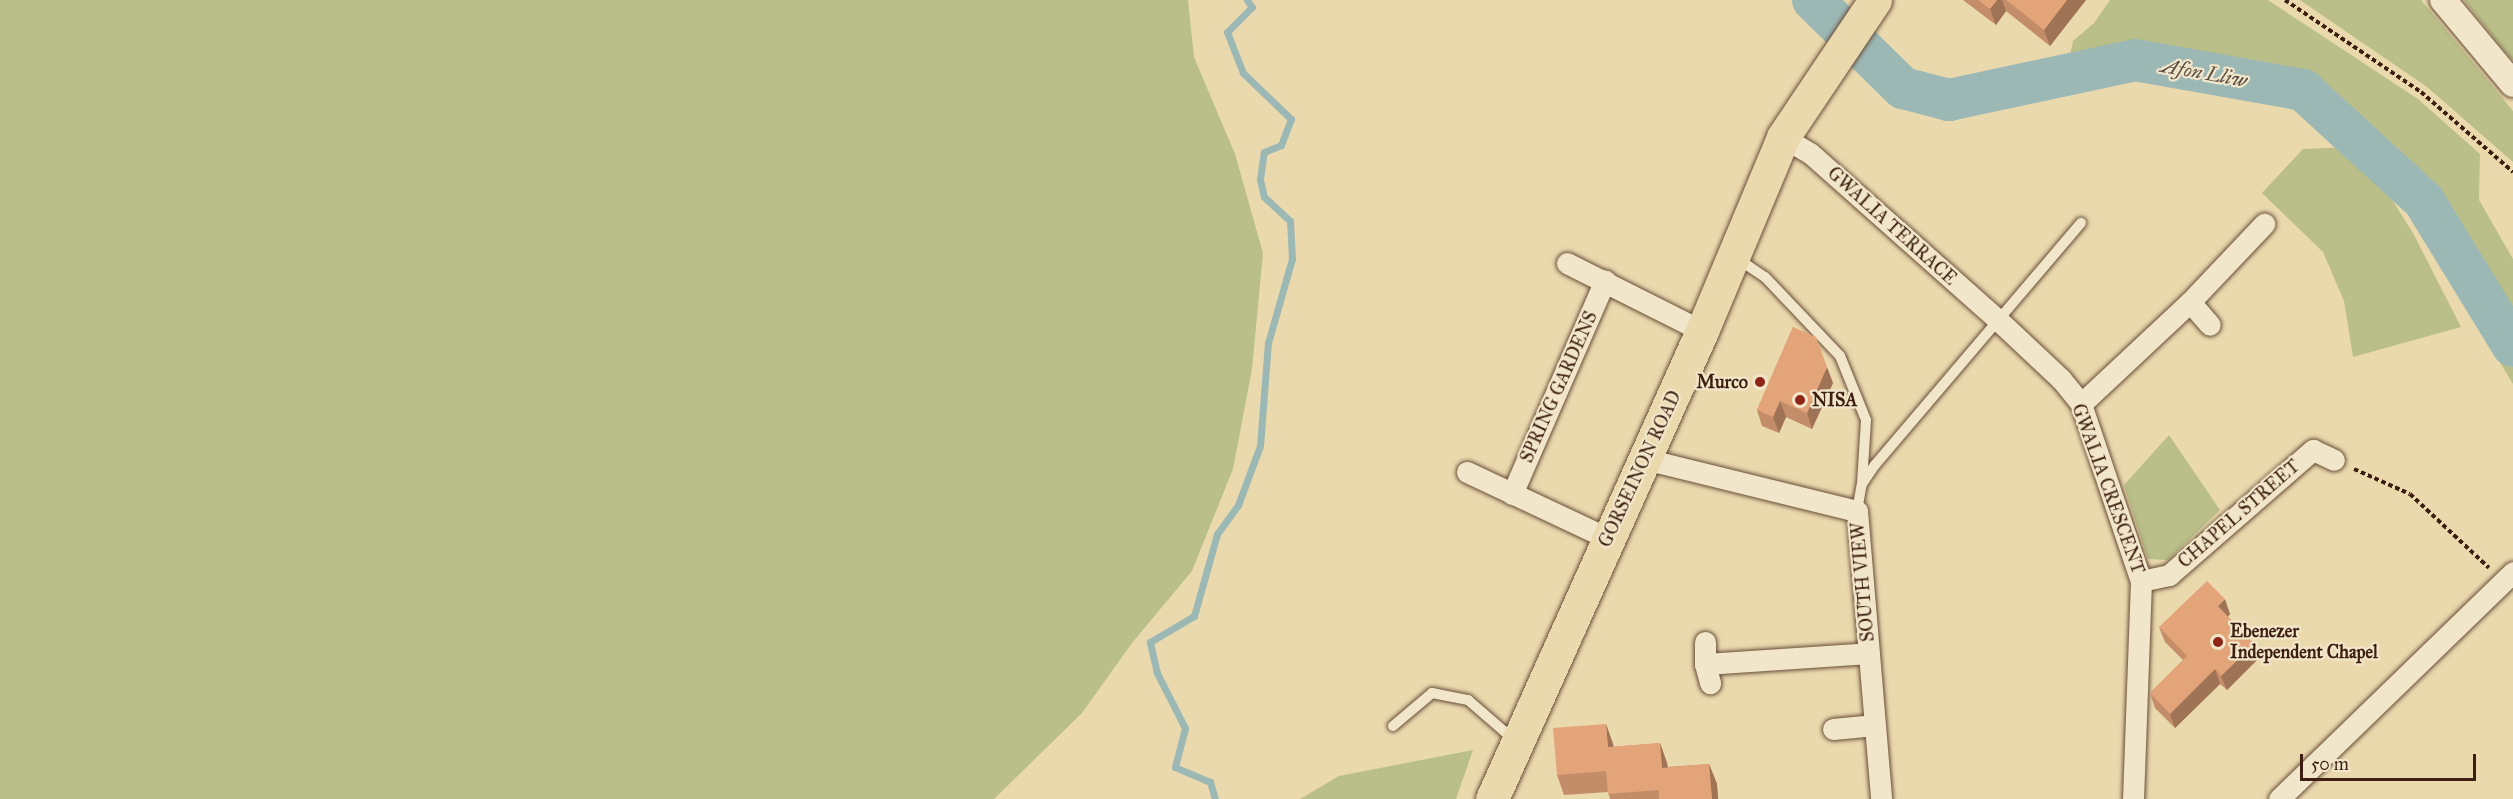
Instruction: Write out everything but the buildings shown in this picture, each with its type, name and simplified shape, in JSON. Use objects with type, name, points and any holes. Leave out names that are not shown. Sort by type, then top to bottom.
[{"type":"main road","name":"GORSEINON ROAD","points":[[1492,799],[1607,538],[1645,459],[1735,257],[1783,137],[1872,3]]},
{"type":"street","points":[[2443,0],[2512,82]]},
{"type":"street","name":"GWALIA TERRACE","points":[[1783,137],[1810,153],[1997,319]]},
{"type":"street","points":[[2081,404],[2190,302],[2264,224]]},
{"type":"street","points":[[1567,263],[1605,280],[1702,331]]},
{"type":"street","name":"SPRING GARDENS","points":[[1512,494],[1605,280]]},
{"type":"street","points":[[2190,302],[2210,325]]},
{"type":"street","name":"GWALIA CRESCENT","points":[[1997,319],[2061,379],[2081,404],[2141,581],[2133,799]]},
{"type":"street","name":"CHAPEL STREET","points":[[2141,581],[2169,575],[2313,450],[2334,460]]},
{"type":"street","name":"SOUTH VIEW","points":[[1645,459],[1857,511],[1881,799]]},
{"type":"street","points":[[1467,472],[1607,538]]},
{"type":"street","points":[[2278,799],[2510,582]]},
{"type":"street","points":[[1705,642],[1707,674],[1869,653]]},
{"type":"street","points":[[1833,729],[1875,725]]},
{"type":"lane","points":[[1862,484],[1997,319],[2082,223]]},
{"type":"lane","points":[[1735,257],[1765,277],[1840,356],[1866,420],[1862,484],[1857,511]]},
{"type":"lane","points":[[1393,726],[1432,693],[1468,700],[1516,741]]},
{"type":"path","points":[[2285,0],[2421,92],[2513,172]]},
{"type":"path","points":[[2334,460],[2410,494],[2510,582]]},
{"type":"green space","points":[[0,0],[1188,0],[1194,57],[1235,154],[1263,253],[1252,369],[1233,469],[1192,571],[1132,643],[1082,713],[994,799],[0,799]]},
{"type":"green space","points":[[2110,0],[2268,0],[2418,99],[2480,154],[2479,200],[2513,259],[2513,384],[2453,285],[2411,198],[2366,137],[2332,104],[2298,81],[2261,66],[2213,54],[2137,43],[2085,61],[2070,55],[2073,41],[2094,23]]},
{"type":"green space","points":[[2300,0],[2421,0],[2513,111],[2513,162],[2427,87]]},
{"type":"green space","points":[[2464,0],[2513,0],[2513,60],[2503,49]]},
{"type":"green space","points":[[2350,147],[2386,190],[2413,233],[2461,327],[2353,357],[2344,301],[2323,252],[2262,193],[2303,149]]},
{"type":"green space","points":[[2169,435],[2220,510],[2168,560],[2148,559],[2124,485]]},
{"type":"green space","points":[[1473,750],[1456,799],[1300,799],[1339,776]]},
{"type":"waterway","points":[[1215,799],[1210,782],[1175,767],[1185,728],[1157,673],[1150,642],[1194,616],[1217,534],[1238,505],[1260,446],[1268,343],[1292,259],[1290,221],[1264,197],[1260,179],[1264,152],[1281,145],[1291,119],[1243,73],[1227,32],[1252,7],[1247,0]]},
{"type":"waterway","name":"Afon Lliw","points":[[1813,0],[1903,88],[1949,100],[2135,60],[2303,90],[2424,201],[2513,346]]},
{"type":"place","name":"Murco","points":[[1760,382]]},
{"type":"place","name":"NISA","points":[[1800,400]]},
{"type":"place","name":"Ebenezer Independent Chapel","points":[[2218,642]]}]
